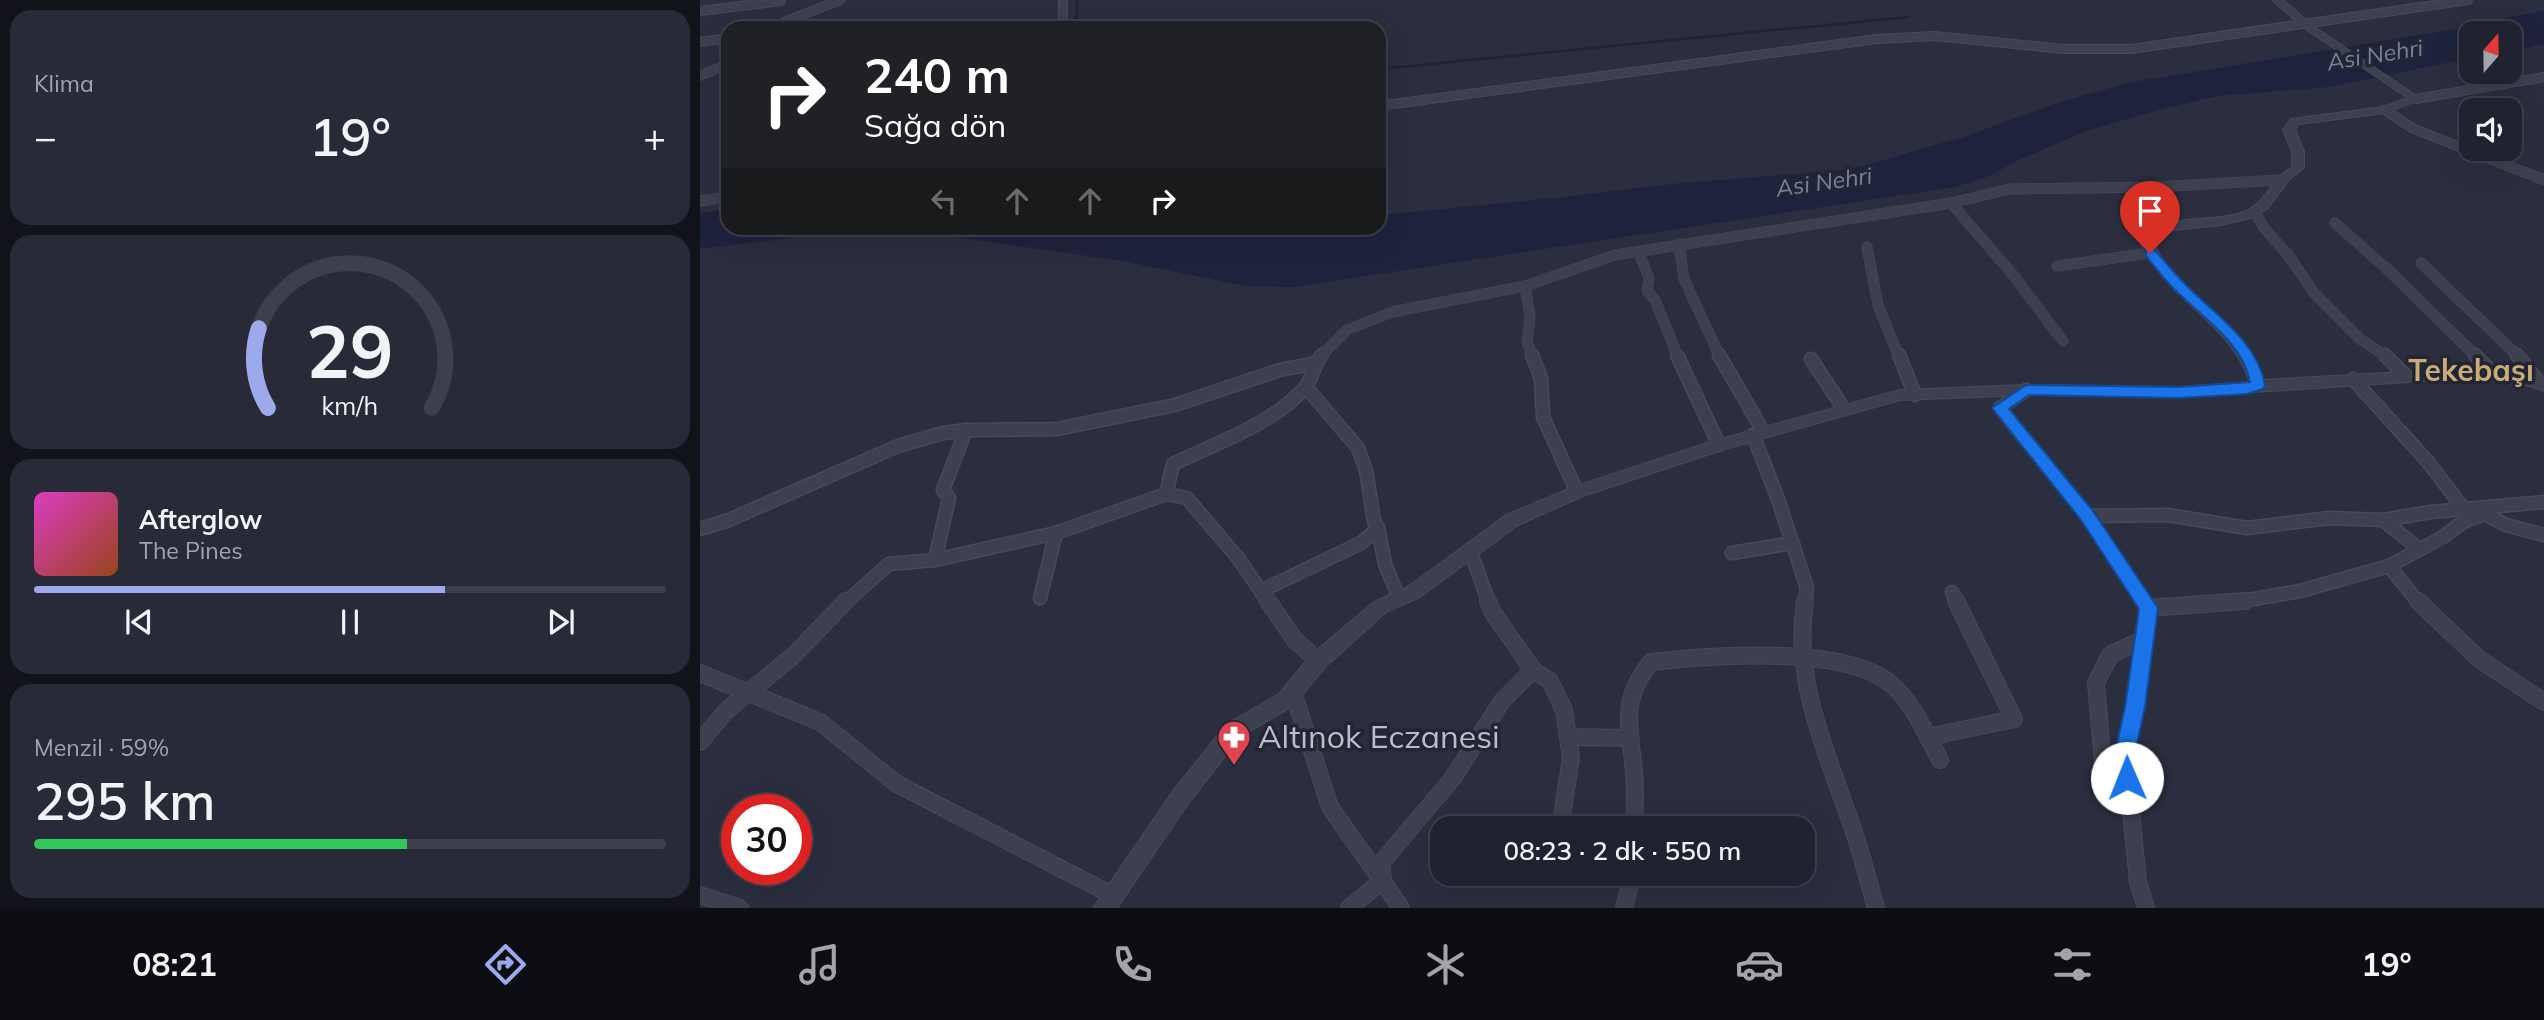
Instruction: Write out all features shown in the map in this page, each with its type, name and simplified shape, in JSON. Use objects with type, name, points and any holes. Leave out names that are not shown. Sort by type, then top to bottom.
[{"type":"street","points":[[700,11],[751,7],[780,0],[785,5],[784,21]]},
{"type":"street","points":[[787,21],[840,0]]},
{"type":"street","points":[[1063,0],[1063,21]]},
{"type":"street","points":[[2277,0],[2306,26],[2414,97]]},
{"type":"street","points":[[1386,105],[1877,39],[1934,36],[2055,49],[2103,50],[2306,26],[2469,2],[2468,0]]},
{"type":"street","points":[[700,41],[721,39]]},
{"type":"street","points":[[700,76],[721,67]]},
{"type":"street","points":[[2258,385],[2256,372],[2233,338],[2178,285],[2150,253],[2144,237],[2153,229],[2234,218],[2255,212],[2264,205],[2287,173],[2298,168],[2298,150],[2289,130],[2295,121],[2385,110],[2414,97],[2544,77]]},
{"type":"street","points":[[2385,110],[2412,128],[2544,180]]},
{"type":"street","points":[[1166,494],[1173,464],[1243,431],[1283,406],[1306,387],[1316,363],[1347,330],[1392,312],[1525,286],[1615,255],[1951,203],[2010,189],[2155,187],[2281,180]]},
{"type":"street","points":[[700,201],[721,198]]},
{"type":"street","points":[[1951,203],[2010,271],[2063,341]]},
{"type":"street","points":[[2255,212],[2264,228],[2278,241],[2315,294],[2360,339],[2382,352],[2406,376]]},
{"type":"street","points":[[2335,223],[2386,268],[2495,375]]},
{"type":"street","points":[[1679,244],[1684,279],[1758,433],[1807,588],[1803,613],[1804,681],[1826,754],[1856,837],[1876,908]]},
{"type":"street","points":[[1867,247],[1878,306],[1915,394]]},
{"type":"street","points":[[1638,251],[1648,278],[1647,291],[1655,300],[1663,325],[1719,445]]},
{"type":"street","points":[[2057,266],[2150,253]]},
{"type":"street","points":[[2421,263],[2517,355],[2540,382]]},
{"type":"street","points":[[1525,286],[1530,317],[1527,342],[1541,378],[1543,417],[1577,492]]},
{"type":"street","points":[[1811,359],[1844,409]]},
{"type":"street","points":[[700,528],[729,520],[898,446],[966,430],[1057,429],[1175,405],[1280,370],[1316,363]]},
{"type":"street","points":[[700,673],[820,722],[897,784],[1109,902],[1180,798],[1234,730],[1286,701],[1318,661],[1380,607],[1414,592],[1512,520],[1577,492],[1758,433],[1899,395],[2026,390],[2167,393],[2469,373],[2540,382]]},
{"type":"street","points":[[2353,379],[2428,463],[2464,516]]},
{"type":"street","points":[[1306,387],[1358,448],[1367,470],[1374,522],[1378,528],[1388,572],[1399,598]]},
{"type":"street","points":[[2026,390],[2000,408],[2087,516],[2148,608],[2135,707],[2125,752],[2138,882],[2146,908]]},
{"type":"street","points":[[935,559],[949,498],[943,490],[966,430]]},
{"type":"street","points":[[700,742],[726,711],[794,655],[860,587],[889,564],[935,559],[1056,533],[1166,494],[1187,498],[1238,558],[1296,640],[1318,661]]},
{"type":"street","points":[[2087,516],[2168,514],[2247,528],[2329,518],[2382,520],[2464,516],[2544,502]]},
{"type":"street","points":[[2488,511],[2506,525],[2544,535]]},
{"type":"street","points":[[2148,608],[2256,601],[2331,585],[2389,566],[2443,537],[2464,516]]},
{"type":"street","points":[[2382,520],[2418,549]]},
{"type":"street","points":[[1261,591],[1361,543],[1378,528]]},
{"type":"street","points":[[1040,598],[1056,533]]},
{"type":"street","points":[[1732,553],[1793,543]]},
{"type":"street","points":[[1470,550],[1492,611],[1533,670],[1550,681],[1564,710],[1571,758],[1562,816]]},
{"type":"street","points":[[2389,566],[2411,595],[2460,644],[2494,671],[2544,702]]},
{"type":"street","points":[[1928,737],[2014,719],[1952,592]]},
{"type":"street","points":[[2103,764],[2096,684],[2110,655],[2144,639]]},
{"type":"street","points":[[1635,816],[1633,765],[1628,738],[1628,701],[1637,676],[1651,662],[1710,657],[1803,660],[1855,666],[1877,674],[1914,708],[1940,760]]},
{"type":"street","points":[[1383,880],[1381,863],[1453,778],[1502,701],[1533,670]]},
{"type":"street","points":[[1293,692],[1330,807],[1401,908]]},
{"type":"street","points":[[1568,737],[1628,738]]},
{"type":"street","points":[[1349,908],[1383,880]]},
{"type":"street","points":[[1624,908],[1630,886]]},
{"type":"street","points":[[700,895],[740,908]]},
{"type":"water","points":[[2544,10],[2544,44],[2522,49],[2522,21],[2492,21]]},
{"type":"water","name":"Asi Nehri","points":[[2459,28],[2459,60],[2329,87],[2218,96],[2158,110],[2086,131],[2012,163],[1992,175],[1955,187],[1293,287],[1245,286],[1123,261],[938,235],[1386,235],[1386,214],[1681,183],[1836,171],[1863,166],[1966,136],[2060,102],[2132,82]]},
{"type":"water","points":[[721,211],[721,235],[814,235],[700,249],[700,213]]},
{"type":"waterway","points":[[1077,0],[1077,21]]},
{"type":"waterway","points":[[1386,68],[1908,17]]},
{"type":"place","name":"Altınok Eczanesi","points":[[1234,767]]},
{"type":"district","name":"Tekebaşı","points":[[2471,371]]},
{"type":"route","points":[[2127,778],[2125,752],[2135,707],[2148,608],[2124,574],[2105,540],[2000,408],[2026,390],[2155,393],[2247,389],[2258,385],[2256,372],[2233,338],[2178,285],[2150,253]]}]
